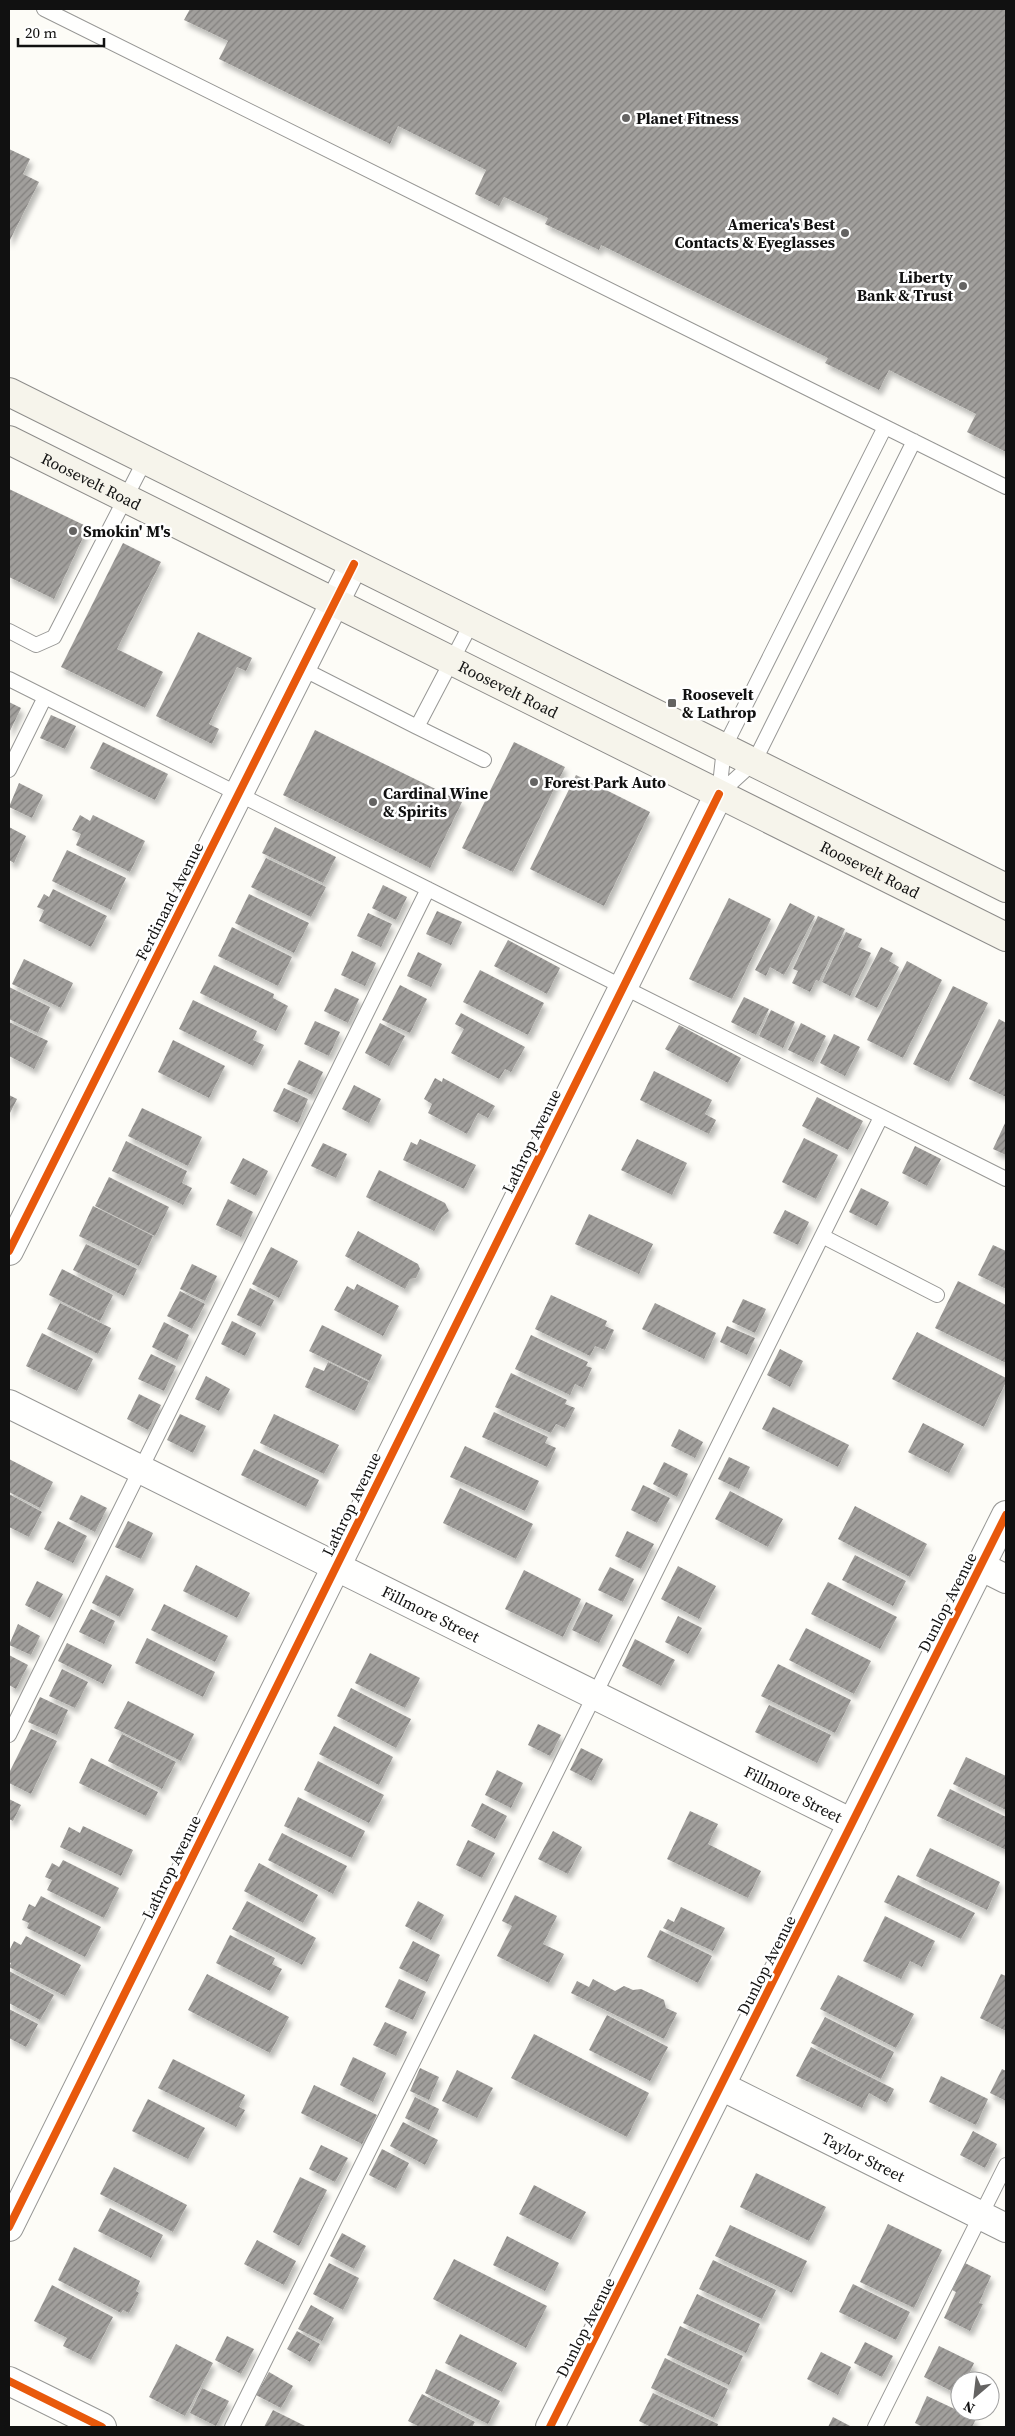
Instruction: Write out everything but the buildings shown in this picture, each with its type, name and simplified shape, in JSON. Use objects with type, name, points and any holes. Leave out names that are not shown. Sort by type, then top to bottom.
[{"type":"main road","points":[[9,392],[1006,888]]},
{"type":"main road","name":"Roosevelt Road","points":[[9,440],[1006,937]]},
{"type":"street","name":"Ferdinand Avenue","points":[[9,1251],[354,564]]},
{"type":"street","name":"Lathrop Avenue","points":[[9,2227],[719,794]]},
{"type":"street","name":"Fillmore Street","points":[[9,1404],[852,1823]]},
{"type":"street","name":"Dunlop Avenue","points":[[550,2427],[1006,1515]]},
{"type":"street","points":[[980,1566],[1006,1579]]},
{"type":"street","name":"Taylor Street","points":[[721,2086],[1006,2228]]},
{"type":"street","points":[[9,2381],[102,2427]]},
{"type":"lane","points":[[44,9],[1006,487]]},
{"type":"lane","points":[[719,794],[724,748],[885,427]]},
{"type":"lane","points":[[719,794],[754,762],[914,441]]},
{"type":"lane","points":[[9,631],[36,645],[54,637],[145,460]]},
{"type":"lane","points":[[417,727],[472,622]]},
{"type":"lane","points":[[302,668],[484,760]]},
{"type":"lane","points":[[9,679],[1006,1179]]},
{"type":"lane","points":[[9,770],[45,697]]},
{"type":"lane","points":[[9,1735],[428,889]]},
{"type":"lane","points":[[232,2427],[881,1117]]},
{"type":"lane","points":[[822,1236],[937,1295]]},
{"type":"lane","points":[[875,2427],[1006,2165]]},
{"type":"cycle path","points":[[9,1251],[354,564]]},
{"type":"cycle path","points":[[9,2227],[719,794]]},
{"type":"cycle path","points":[[550,2427],[1006,1515]]},
{"type":"cycle path","points":[[9,2381],[102,2427]]},
{"type":"place","name":"Planet Fitness","points":[[626,118]]},
{"type":"place","name":"America's Best Contacts & Eyeglasses","points":[[845,233]]},
{"type":"place","name":"Liberty Bank & Trust","points":[[963,286]]},
{"type":"place","name":"Smokin' M's","points":[[73,531]]},
{"type":"place","name":"Roosevelt & Lathrop","points":[[672,703]]},
{"type":"place","name":"Forest Park Auto","points":[[534,782]]},
{"type":"place","name":"Cardinal Wine & Spirits","points":[[373,802]]}]
